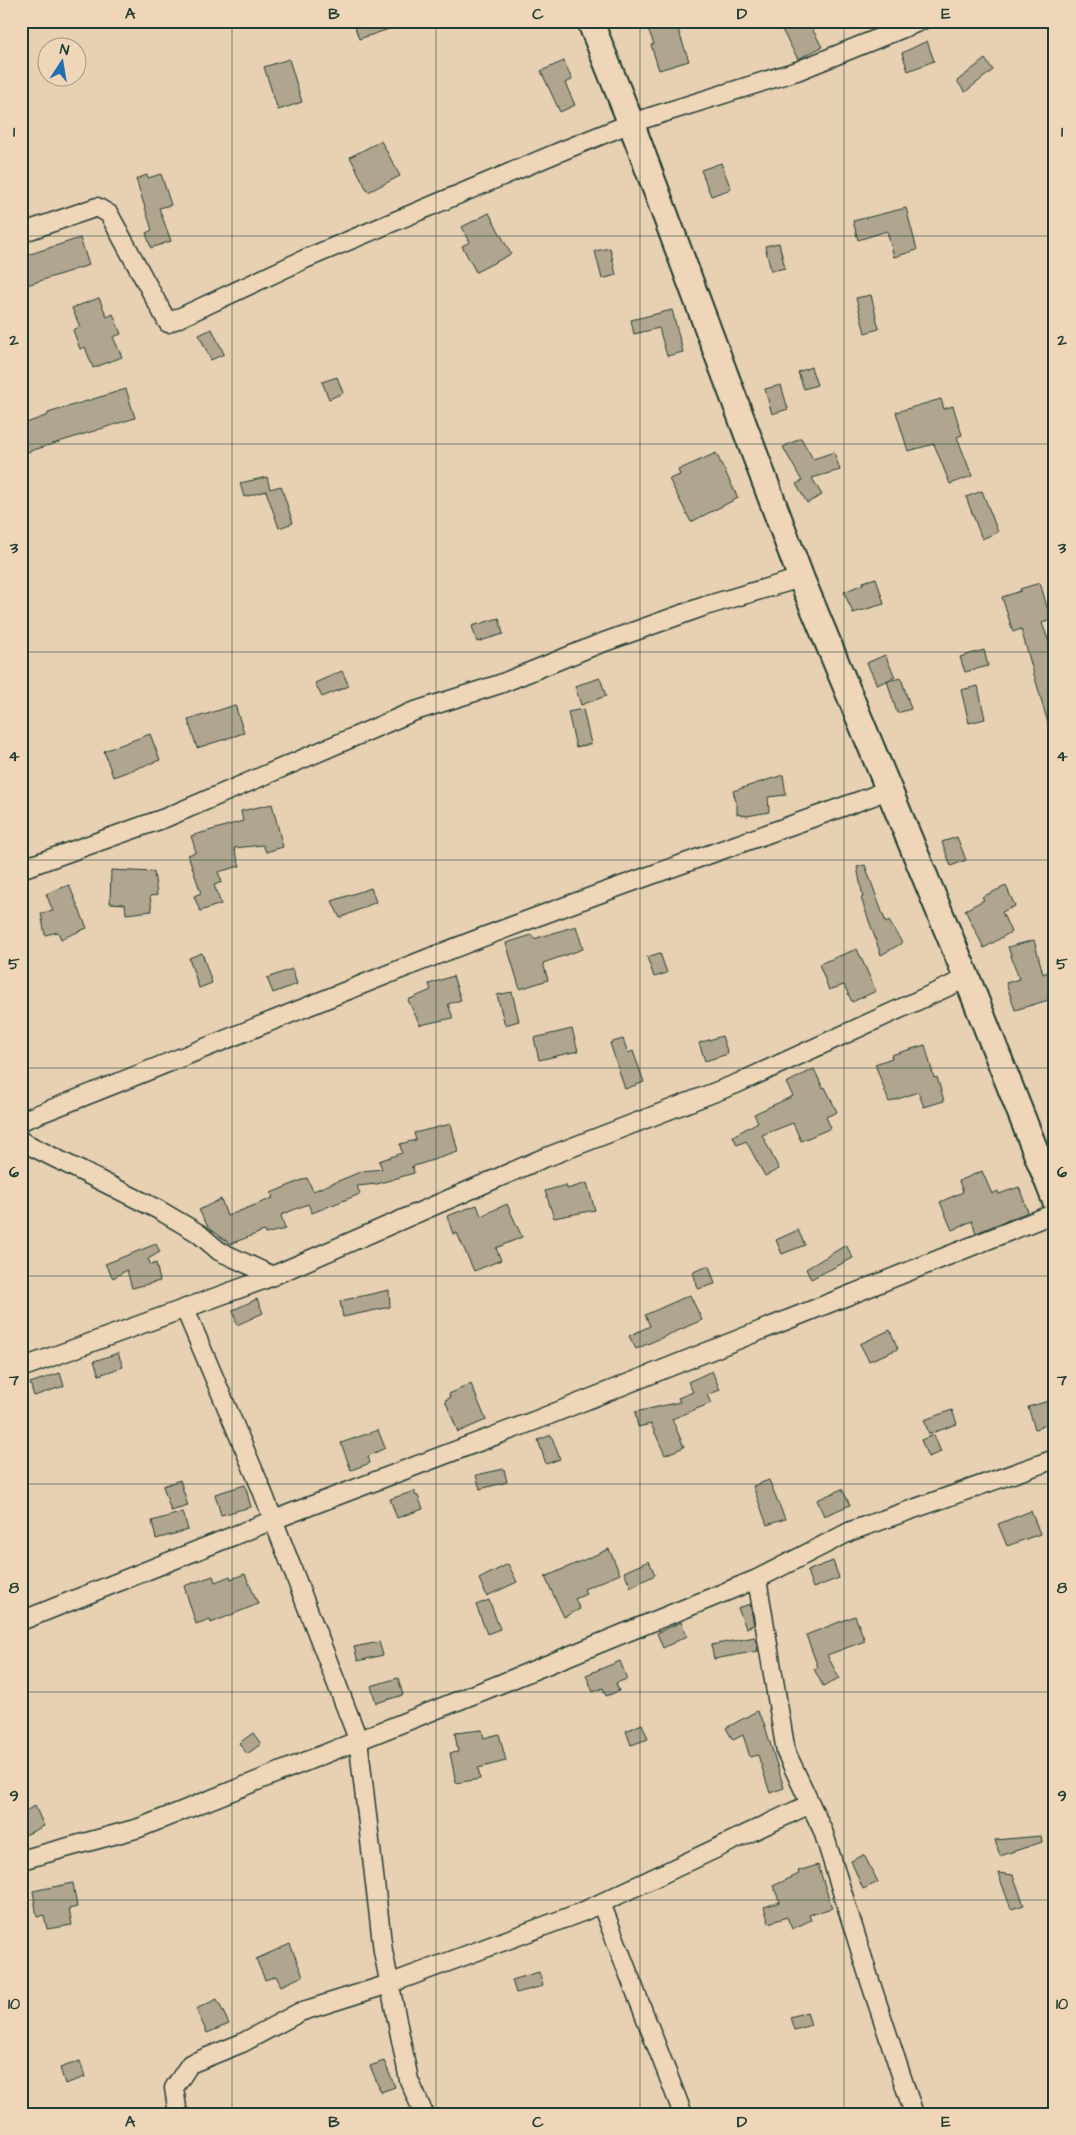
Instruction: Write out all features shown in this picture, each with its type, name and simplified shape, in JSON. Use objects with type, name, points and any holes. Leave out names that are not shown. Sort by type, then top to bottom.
[{"type":"street","points":[[590,21],[631,124],[801,578],[967,978],[1055,1200]]},
{"type":"street","points":[[21,233],[97,207],[109,214],[168,323],[305,259],[631,124],[797,71],[921,21]]},
{"type":"street","points":[[21,869],[166,818],[412,712],[500,684],[596,645],[696,609],[801,578]]},
{"type":"street","points":[[21,1121],[164,1066],[393,972],[638,880],[873,796],[888,788]]},
{"type":"street","points":[[21,1368],[273,1276],[539,1160],[736,1084],[967,978]]},
{"type":"street","points":[[21,1141],[159,1210],[198,1233],[219,1251],[273,1276]]},
{"type":"street","points":[[21,1620],[273,1520],[539,1419],[1055,1213]]},
{"type":"street","points":[[185,1309],[273,1520],[358,1739],[383,1951],[408,2080],[424,2114]]},
{"type":"street","points":[[21,1860],[139,1828],[358,1739],[500,1684],[757,1578],[851,1531],[1055,1459]]},
{"type":"street","points":[[757,1578],[786,1752],[822,1831],[914,2114]]},
{"type":"street","points":[[178,2114],[174,2088],[190,2064],[242,2043],[300,2012],[389,1984],[582,1912],[810,1804]]},
{"type":"street","points":[[601,1903],[683,2114]]},
{"type":"building","points":[[353,21],[404,21],[404,24],[359,39]]},
{"type":"building","points":[[645,21],[675,21],[689,61],[659,70],[651,45],[654,44]]},
{"type":"building","points":[[800,21],[808,21],[822,47],[798,59],[782,30]]},
{"type":"building","points":[[927,41],[934,61],[908,71],[902,53]]},
{"type":"building","points":[[289,59],[302,102],[278,110],[264,67]]},
{"type":"building","points":[[985,59],[993,70],[965,92],[957,81]]},
{"type":"building","points":[[564,61],[572,80],[565,83],[575,105],[560,112],[541,71]]},
{"type":"building","points":[[381,141],[400,176],[368,192],[350,157]]},
{"type":"building","points":[[721,163],[731,189],[711,196],[701,170]]},
{"type":"building","points":[[161,174],[171,205],[159,208],[171,241],[151,248],[146,233],[152,230],[136,179],[147,175],[148,178]]},
{"type":"building","points":[[906,208],[917,250],[894,257],[887,231],[858,240],[853,221]]},
{"type":"building","points":[[489,213],[511,254],[476,272],[462,246],[470,242],[462,227]]},
{"type":"building","points":[[80,238],[89,265],[21,287],[21,257]]},
{"type":"building","points":[[779,243],[785,268],[771,271],[765,246]]},
{"type":"building","points":[[610,248],[616,275],[602,279],[595,251]]},
{"type":"building","points":[[871,295],[879,329],[865,333],[856,298]]},
{"type":"building","points":[[99,298],[107,317],[113,314],[121,334],[113,337],[122,357],[93,368],[85,347],[80,349],[73,330],[80,327],[72,308]]},
{"type":"building","points":[[672,310],[683,352],[667,356],[659,328],[634,334],[631,320]]},
{"type":"building","points":[[212,329],[224,354],[211,360],[199,335]]},
{"type":"building","points":[[811,367],[817,385],[804,389],[798,372]]},
{"type":"building","points":[[337,377],[343,393],[329,399],[322,382]]},
{"type":"building","points":[[781,385],[788,409],[772,414],[765,389]]},
{"type":"building","points":[[126,389],[135,418],[21,454],[21,425],[48,415],[48,413]]},
{"type":"building","points":[[941,399],[944,409],[953,406],[962,435],[957,437],[972,476],[950,484],[934,444],[908,451],[896,412]]},
{"type":"building","points":[[801,438],[813,459],[834,452],[840,470],[812,478],[822,495],[807,503],[796,484],[802,481],[783,447]]},
{"type":"building","points":[[716,453],[738,498],[691,522],[669,479],[680,475],[678,470]]},
{"type":"building","points":[[267,477],[270,489],[281,486],[293,523],[279,528],[266,491],[244,497],[240,483]]},
{"type":"building","points":[[982,491],[998,532],[982,539],[966,497]]},
{"type":"building","points":[[876,578],[884,604],[853,613],[844,592],[863,584],[863,582]]},
{"type":"building","points":[[1040,583],[1051,620],[1042,623],[1055,659],[1055,729],[1050,730],[1021,629],[1013,632],[1002,597]]},
{"type":"building","points":[[499,618],[503,634],[477,642],[472,626]]},
{"type":"building","points":[[984,650],[988,666],[965,672],[960,657]]},
{"type":"building","points":[[885,655],[895,677],[877,685],[867,663]]},
{"type":"building","points":[[342,671],[349,686],[322,697],[315,683]]},
{"type":"building","points":[[600,678],[606,696],[581,705],[575,686]]},
{"type":"building","points":[[901,678],[911,709],[897,713],[887,681]]},
{"type":"building","points":[[978,686],[985,719],[969,723],[961,690]]},
{"type":"building","points":[[235,705],[244,733],[197,748],[188,720]]},
{"type":"building","points":[[583,709],[591,744],[576,747],[568,712]]},
{"type":"building","points":[[150,734],[160,760],[113,777],[104,751]]},
{"type":"building","points":[[783,775],[786,795],[768,797],[769,812],[747,816],[737,814],[737,805],[733,791]]},
{"type":"building","points":[[272,804],[283,847],[266,852],[263,845],[234,848],[240,866],[218,872],[222,882],[214,885],[221,904],[200,911],[194,896],[201,893],[188,855],[196,852],[191,836],[243,821],[241,811]]},
{"type":"building","points":[[957,837],[966,860],[951,866],[942,842]]},
{"type":"building","points":[[865,865],[886,923],[889,921],[902,943],[881,955],[861,898],[863,897],[857,867]]},
{"type":"building","points":[[111,870],[154,872],[157,895],[150,896],[152,911],[126,914],[125,904],[110,903]]},
{"type":"building","points":[[69,885],[87,928],[61,939],[58,932],[45,935],[41,913],[53,911],[46,894]]},
{"type":"building","points":[[1006,886],[1015,906],[1002,912],[1011,932],[984,948],[965,910],[984,900],[982,897]]},
{"type":"building","points":[[371,888],[376,902],[340,918],[332,901]]},
{"type":"building","points":[[576,926],[583,949],[543,963],[548,980],[520,989],[506,943],[532,935],[534,939]]},
{"type":"building","points":[[1034,940],[1043,974],[1055,969],[1055,998],[1015,1010],[1006,983],[1019,979],[1008,947]]},
{"type":"building","points":[[857,949],[876,991],[852,1002],[844,985],[829,990],[819,964]]},
{"type":"building","points":[[202,953],[212,983],[199,988],[189,958]]},
{"type":"building","points":[[660,953],[667,973],[654,977],[647,957]]},
{"type":"building","points":[[292,969],[297,984],[273,993],[267,978]]},
{"type":"building","points":[[453,976],[461,1000],[448,1004],[453,1018],[420,1025],[408,1000],[431,990],[429,984]]},
{"type":"building","points":[[512,992],[519,1021],[505,1025],[497,995]]},
{"type":"building","points":[[572,1029],[578,1051],[539,1060],[534,1038]]},
{"type":"building","points":[[722,1036],[728,1054],[705,1061],[699,1043]]},
{"type":"building","points":[[623,1039],[628,1053],[633,1051],[644,1082],[625,1089],[610,1043]]},
{"type":"building","points":[[925,1045],[934,1078],[937,1077],[944,1101],[924,1107],[918,1092],[889,1102],[875,1064],[892,1058],[891,1055]]},
{"type":"building","points":[[814,1069],[837,1112],[826,1117],[831,1128],[801,1141],[793,1123],[762,1135],[779,1169],[765,1176],[746,1141],[737,1145],[733,1136],[758,1122],[754,1114],[793,1096],[786,1083]]},
{"type":"building","points":[[451,1124],[458,1152],[411,1167],[413,1167],[414,1173],[377,1184],[357,1186],[360,1194],[312,1213],[308,1204],[281,1215],[285,1229],[265,1234],[264,1231],[230,1244],[208,1227],[199,1210],[221,1199],[227,1216],[273,1198],[271,1193],[307,1178],[313,1191],[363,1171],[382,1169],[379,1161],[402,1153],[400,1144],[416,1140],[414,1133]]},
{"type":"building","points":[[982,1171],[992,1194],[998,1191],[999,1194],[1019,1187],[1028,1212],[976,1233],[972,1221],[952,1230],[940,1202],[963,1192],[959,1181]]},
{"type":"building","points":[[587,1183],[595,1210],[554,1218],[545,1191],[566,1185],[567,1189]]},
{"type":"building","points":[[507,1204],[522,1237],[496,1248],[501,1260],[474,1271],[457,1233],[453,1234],[447,1216],[477,1205],[481,1216]]},
{"type":"building","points":[[798,1230],[805,1245],[782,1254],[776,1240]]},
{"type":"building","points":[[156,1244],[160,1252],[148,1259],[151,1265],[156,1263],[160,1281],[132,1288],[127,1270],[113,1278],[105,1264]]},
{"type":"building","points":[[846,1245],[853,1258],[811,1279],[806,1269]]},
{"type":"building","points":[[709,1266],[715,1284],[698,1289],[693,1272]]},
{"type":"building","points":[[389,1290],[390,1307],[343,1317],[340,1301]]},
{"type":"building","points":[[690,1295],[702,1320],[636,1349],[629,1336],[650,1326],[645,1315]]},
{"type":"building","points":[[257,1299],[263,1313],[237,1325],[233,1310]]},
{"type":"building","points":[[890,1330],[898,1349],[869,1361],[860,1344]]},
{"type":"building","points":[[118,1353],[123,1367],[99,1375],[94,1361]]},
{"type":"building","points":[[712,1371],[720,1390],[707,1395],[711,1403],[672,1419],[684,1447],[665,1455],[651,1424],[638,1427],[635,1412],[680,1402],[678,1398],[693,1392],[688,1382]]},
{"type":"building","points":[[60,1373],[64,1386],[34,1396],[30,1383]]},
{"type":"building","points":[[471,1384],[486,1420],[458,1432],[445,1400],[450,1398],[449,1394]]},
{"type":"building","points":[[1055,1399],[1055,1422],[1035,1429],[1028,1407]]},
{"type":"building","points":[[952,1410],[957,1424],[929,1434],[924,1420]]},
{"type":"building","points":[[378,1430],[385,1448],[368,1456],[370,1463],[351,1470],[341,1443]]},
{"type":"building","points":[[551,1435],[560,1459],[546,1464],[538,1440]]},
{"type":"building","points":[[934,1435],[941,1452],[928,1457],[921,1440]]},
{"type":"building","points":[[504,1469],[507,1482],[480,1489],[476,1475]]},
{"type":"building","points":[[180,1480],[188,1506],[171,1511],[163,1486]]},
{"type":"building","points":[[769,1480],[785,1519],[767,1525],[753,1486]]},
{"type":"building","points":[[245,1485],[251,1507],[221,1515],[215,1494]]},
{"type":"building","points":[[842,1489],[850,1505],[824,1516],[817,1500]]},
{"type":"building","points":[[415,1491],[415,1495],[418,1496],[423,1509],[397,1518],[390,1499]]},
{"type":"building","points":[[1031,1511],[1040,1534],[1007,1546],[998,1524]]},
{"type":"building","points":[[183,1512],[188,1530],[156,1539],[152,1521]]},
{"type":"building","points":[[609,1549],[620,1574],[584,1589],[586,1594],[575,1599],[580,1609],[564,1617],[545,1577]]},
{"type":"building","points":[[649,1561],[655,1575],[631,1587],[624,1572]]},
{"type":"building","points":[[833,1561],[839,1578],[813,1588],[807,1571]]},
{"type":"building","points":[[508,1564],[517,1582],[487,1596],[479,1579]]},
{"type":"building","points":[[245,1574],[258,1604],[211,1623],[210,1619],[196,1624],[184,1586],[213,1576],[215,1582],[230,1576],[231,1579]]},
{"type":"building","points":[[489,1600],[500,1629],[487,1634],[476,1605]]},
{"type":"building","points":[[750,1604],[754,1625],[746,1628],[738,1608]]},
{"type":"building","points":[[855,1616],[865,1641],[827,1655],[839,1678],[823,1686],[814,1669],[818,1667],[806,1635]]},
{"type":"building","points":[[681,1622],[687,1636],[663,1648],[657,1633]]},
{"type":"building","points":[[755,1637],[758,1651],[714,1659],[711,1645]]},
{"type":"building","points":[[379,1642],[383,1655],[358,1661],[354,1647]]},
{"type":"building","points":[[620,1661],[627,1679],[616,1683],[619,1691],[606,1696],[603,1688],[593,1692],[586,1675]]},
{"type":"building","points":[[398,1678],[403,1695],[376,1703],[371,1686]]},
{"type":"building","points":[[757,1711],[764,1723],[784,1788],[770,1793],[758,1755],[750,1757],[743,1735],[733,1740],[726,1728]]},
{"type":"building","points":[[642,1724],[648,1739],[631,1745],[626,1731]]},
{"type":"building","points":[[482,1730],[484,1738],[499,1734],[506,1761],[478,1768],[480,1779],[456,1783],[450,1753],[458,1752],[455,1733]]},
{"type":"building","points":[[253,1733],[261,1744],[247,1754],[239,1743]]},
{"type":"building","points":[[35,1806],[44,1826],[21,1837],[21,1813]]},
{"type":"building","points":[[1041,1836],[1042,1842],[1000,1856],[995,1840]]},
{"type":"building","points":[[864,1855],[878,1882],[863,1889],[851,1861]]},
{"type":"building","points":[[818,1865],[832,1908],[809,1915],[811,1920],[792,1929],[787,1917],[769,1923],[764,1907],[780,1902],[773,1886],[799,1874],[798,1871]]},
{"type":"building","points":[[998,1873],[1013,1875],[1024,1905],[1011,1909]]},
{"type":"building","points":[[73,1883],[77,1907],[69,1909],[72,1925],[47,1929],[44,1915],[37,1917],[33,1891]]},
{"type":"building","points":[[290,1944],[303,1976],[281,1986],[276,1976],[265,1980],[256,1959]]},
{"type":"building","points":[[539,1972],[543,1986],[516,1993],[512,1980]]},
{"type":"building","points":[[217,1999],[229,2024],[207,2033],[196,2009]]},
{"type":"building","points":[[807,2012],[811,2025],[794,2030],[790,2017]]},
{"type":"building","points":[[80,2061],[85,2077],[65,2084],[60,2068]]},
{"type":"building","points":[[384,2061],[395,2087],[381,2092],[370,2066]]}]
